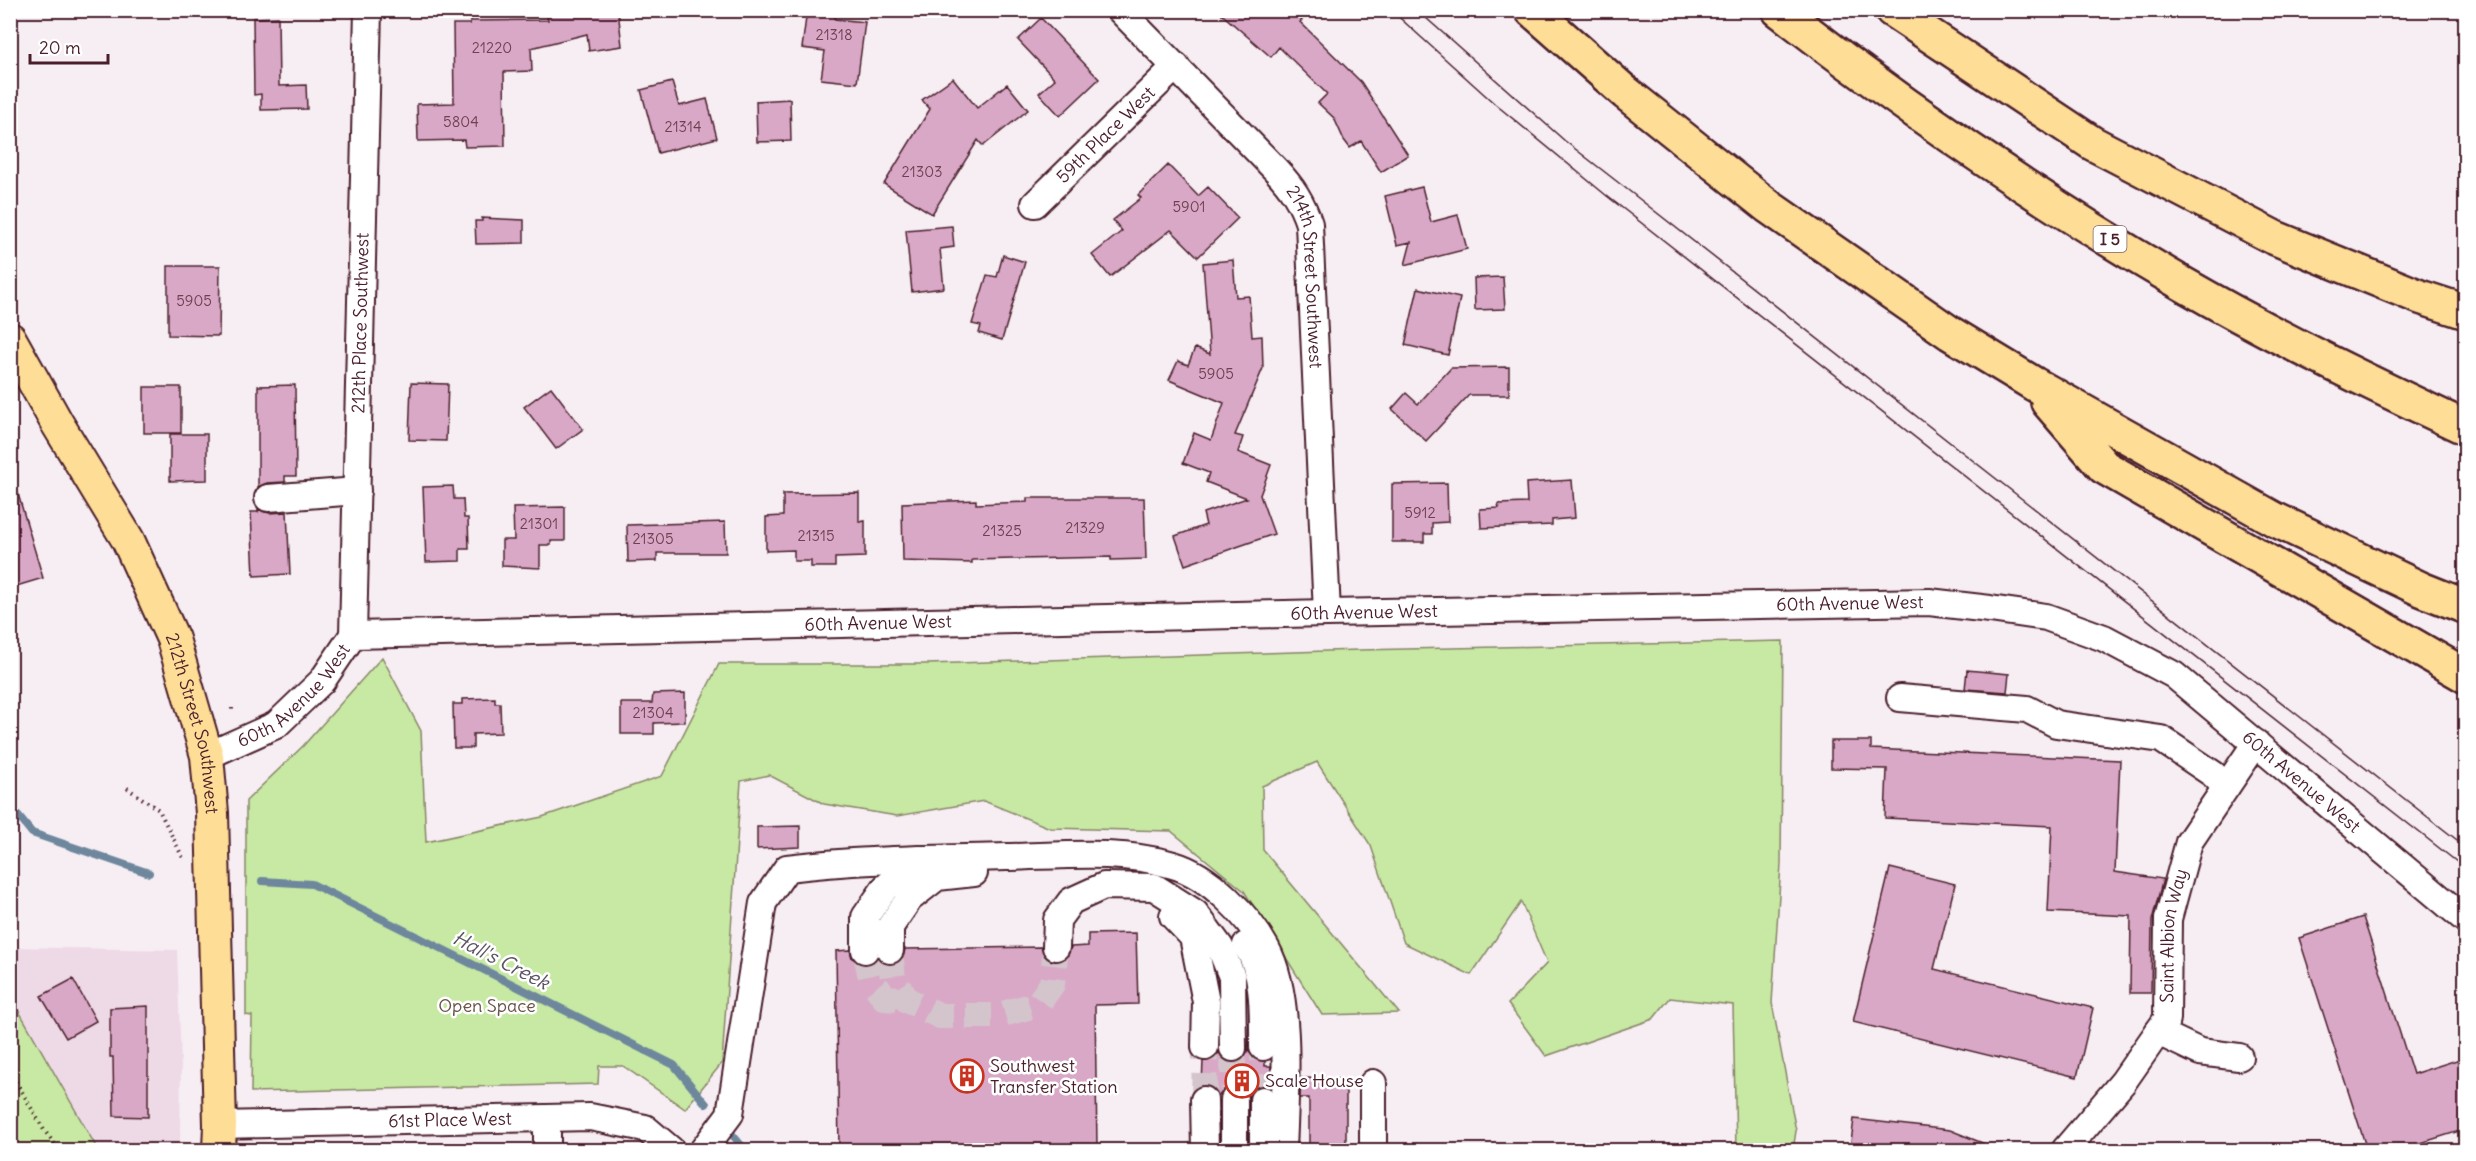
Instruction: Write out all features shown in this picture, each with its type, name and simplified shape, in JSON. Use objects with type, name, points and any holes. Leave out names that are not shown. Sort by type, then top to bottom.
[{"type":"highway","points":[[1532,10],[1626,93],[1769,207],[1950,333],[2034,384],[2274,519],[2466,608]]},
{"type":"highway","name":"I 5","points":[[1779,10],[1860,73],[1978,156],[2183,284],[2340,369],[2466,428]]},
{"type":"highway","points":[[1892,10],[2092,143],[2273,237],[2420,297],[2466,312]]},
{"type":"highway","points":[[2034,384],[2104,467],[2466,676]]},
{"type":"main road","name":"212th Street Southwest","points":[[10,339],[57,423],[128,540],[173,639],[207,756],[212,813],[219,1138]]},
{"type":"street","name":"212th Place Southwest","points":[[353,635],[368,10]]},
{"type":"street","name":"214th Street Southwest","points":[[1120,10],[1288,184],[1299,197],[1309,224],[1327,613]]},
{"type":"street","name":"59th Place West","points":[[1035,204],[1176,66]]},
{"type":"street","points":[[268,498],[357,491]]},
{"type":"street","name":"60th Avenue West","points":[[207,756],[276,725],[322,681],[353,635],[1929,602],[2046,617],[2104,638],[2174,675],[2466,920]]},
{"type":"street","points":[[1900,698],[2027,709],[2056,724],[2162,739],[2213,774],[2226,787]]},
{"type":"street","name":"Saint Albion Way","points":[[2167,1031],[2168,919],[2189,842],[2256,743]]},
{"type":"street","points":[[703,1150],[730,1114],[763,903],[788,868],[844,861],[1122,854],[1175,865],[1206,881],[1239,910],[1266,949],[1278,981],[1284,1053],[1283,1150]]},
{"type":"street","points":[[865,950],[865,917],[885,888],[919,860]]},
{"type":"street","points":[[890,950],[890,927],[909,899],[937,877],[987,872],[1124,867],[1180,883],[1231,922],[1255,958],[1263,1014],[1263,1047]]},
{"type":"street","points":[[1056,947],[1057,920],[1071,902],[1104,886],[1154,887],[1195,913],[1220,947],[1232,977],[1233,1048]]},
{"type":"street","points":[[1104,886],[1170,913],[1193,937],[1206,1002],[1205,1047]]},
{"type":"street","points":[[2065,1150],[2167,1031],[2200,1052],[2239,1056]]},
{"type":"street","points":[[1373,1083],[1373,1150]]},
{"type":"street","points":[[1204,1100],[1205,1150]]},
{"type":"street","points":[[1234,1100],[1234,1150]]},
{"type":"street","points":[[1263,1100],[1263,1150]]},
{"type":"street","name":"61st Place West","points":[[219,1138],[590,1117],[645,1128],[671,1150]]},
{"type":"street","points":[[547,1118],[547,1150]]},
{"type":"path","points":[[127,788],[159,810],[184,861]]},
{"type":"path","points":[[10,1071],[44,1130],[59,1150]]},
{"type":"shaded area","points":[[10,947],[177,950],[181,1064],[180,1150],[99,1150],[11,996]]},
{"type":"green space","name":"Open Space","points":[[1783,641],[1781,864],[1772,1003],[1796,1131],[1793,1150],[1736,1150],[1733,1005],[1670,998],[1653,1019],[1546,1056],[1508,1004],[1547,963],[1521,902],[1471,975],[1404,943],[1371,846],[1317,762],[1262,786],[1263,850],[1399,1013],[1322,1015],[1244,891],[1171,831],[1050,828],[984,801],[897,816],[824,804],[769,775],[741,781],[722,1063],[685,1109],[623,1066],[599,1066],[598,1084],[251,1092],[252,1016],[246,1015],[246,801],[303,746],[382,657],[421,731],[426,842],[542,817],[662,776],[719,664],[928,664],[1359,650]]},
{"type":"green space","points":[[11,997],[98,1150],[11,1150]]},
{"type":"building","points":[[545,10],[618,10],[622,46],[589,51],[587,34],[531,48],[532,71],[504,72],[505,146],[465,147],[464,140],[418,141],[417,104],[454,103],[453,24],[470,24],[470,21],[548,20]]},
{"type":"building","points":[[807,10],[836,10],[835,19],[865,22],[857,83],[821,79],[825,51],[802,48]]},
{"type":"building","points":[[1217,10],[1292,10],[1302,20],[1300,22],[1361,82],[1408,155],[1381,172],[1361,141],[1350,148],[1334,118],[1318,103],[1327,94],[1279,47],[1271,57]]},
{"type":"building","points":[[278,17],[279,86],[306,85],[307,109],[261,110],[261,94],[254,95],[253,18]]},
{"type":"building","points":[[1041,18],[1099,79],[1060,116],[1039,93],[1055,79],[1018,40]]},
{"type":"building","points":[[953,78],[977,108],[1007,84],[1028,110],[983,146],[978,140],[932,214],[884,184],[930,109],[922,100]]},
{"type":"building","points":[[672,82],[679,106],[707,99],[717,138],[658,153],[641,90]]},
{"type":"building","points":[[790,99],[791,141],[757,142],[756,101]]},
{"type":"building","points":[[1168,165],[1198,196],[1208,187],[1238,218],[1198,257],[1171,230],[1110,277],[1092,255],[1122,231],[1113,220],[1141,198],[1138,195]]},
{"type":"building","points":[[1422,187],[1431,222],[1458,215],[1467,249],[1405,265],[1411,242],[1397,245],[1385,196]]},
{"type":"building","points":[[482,218],[524,220],[524,243],[476,244],[475,221],[482,221]]},
{"type":"building","points":[[952,226],[954,247],[940,249],[944,288],[912,292],[906,230]]},
{"type":"building","points":[[1003,255],[1025,262],[1002,340],[979,333],[981,326],[972,324],[987,275],[997,277]]},
{"type":"building","points":[[1233,260],[1236,297],[1249,296],[1252,337],[1262,336],[1263,368],[1235,435],[1243,437],[1238,452],[1271,465],[1260,495],[1274,534],[1185,565],[1175,536],[1206,525],[1203,513],[1247,498],[1206,482],[1209,473],[1183,463],[1194,433],[1211,440],[1224,403],[1169,380],[1178,361],[1188,365],[1195,348],[1210,354],[1203,263]]},
{"type":"building","points":[[168,266],[220,266],[219,336],[168,335]]},
{"type":"building","points":[[1503,277],[1505,309],[1475,310],[1474,278]]},
{"type":"building","points":[[1418,288],[1460,298],[1448,355],[1405,345]]},
{"type":"building","points":[[1509,367],[1509,395],[1469,395],[1426,441],[1392,409],[1406,393],[1418,404],[1451,368]]},
{"type":"building","points":[[411,383],[448,384],[446,441],[409,440]]},
{"type":"building","points":[[295,385],[296,476],[285,476],[285,482],[267,483],[258,487],[258,386]]},
{"type":"building","points":[[144,387],[181,387],[181,433],[144,433]]},
{"type":"building","points":[[551,387],[583,429],[556,449],[524,407]]},
{"type":"building","points":[[170,434],[207,434],[207,480],[170,481]]},
{"type":"building","points":[[1572,480],[1575,518],[1552,520],[1552,525],[1481,528],[1480,509],[1499,508],[1498,504],[1527,503],[1526,483]]},
{"type":"building","points":[[1447,483],[1448,522],[1432,523],[1432,534],[1424,534],[1424,542],[1392,542],[1392,484]]},
{"type":"building","points":[[453,486],[454,499],[463,499],[464,518],[468,518],[469,549],[460,549],[460,561],[426,562],[423,487]]},
{"type":"building","points":[[16,487],[43,578],[10,588],[10,488]]},
{"type":"building","points":[[859,493],[859,522],[865,521],[865,557],[835,558],[835,567],[811,567],[811,561],[794,561],[794,550],[766,551],[766,517],[783,516],[783,494]]},
{"type":"building","points":[[1027,498],[1144,498],[1146,559],[1111,560],[1111,557],[972,560],[972,563],[903,561],[902,503],[976,500],[976,504],[1027,502]]},
{"type":"building","points":[[565,507],[565,541],[551,541],[551,545],[540,545],[540,568],[502,566],[502,540],[514,540],[513,508]]},
{"type":"building","points":[[258,509],[269,513],[287,512],[290,574],[254,576],[251,512],[258,512]]},
{"type":"building","points":[[725,522],[726,553],[657,553],[657,561],[628,562],[627,525]]},
{"type":"building","points":[[1967,670],[2009,674],[2007,692],[1965,689]]},
{"type":"building","points":[[685,693],[685,722],[654,723],[654,734],[621,734],[621,703],[652,703],[653,694]]},
{"type":"building","points":[[495,698],[495,703],[500,703],[501,733],[473,734],[473,748],[454,748],[453,704],[462,704],[462,699]]},
{"type":"building","points":[[1831,741],[1871,741],[1871,749],[2120,760],[2115,872],[2163,879],[2152,920],[2151,993],[2130,993],[2131,916],[2048,912],[2052,826],[1885,818],[1887,769],[1831,768]]},
{"type":"building","points":[[800,826],[800,847],[757,849],[757,827]]},
{"type":"building","points":[[1890,868],[1955,884],[1934,969],[2093,1008],[2077,1077],[1853,1022]]},
{"type":"building","points":[[2363,917],[2413,1074],[2466,1057],[2466,1129],[2398,1150],[2367,1150],[2299,938]]},
{"type":"building","name":"Southwest Transfer Station","points":[[1136,933],[1138,1004],[1095,1005],[1097,1147],[1024,1150],[839,1150],[836,951],[850,950],[852,958],[864,965],[878,958],[883,963],[891,965],[903,958],[905,949],[1041,947],[1048,959],[1056,962],[1068,955],[1071,947],[1088,946],[1088,934]]},
{"type":"building","points":[[73,979],[96,1021],[66,1038],[41,996]]},
{"type":"building","points":[[148,1006],[148,1117],[114,1116],[113,1057],[110,1057],[110,1008]]},
{"type":"building","points":[[1248,1049],[1255,1060],[1265,1061],[1265,1066],[1271,1066],[1270,1087],[1264,1085],[1256,1087],[1248,1097],[1242,1087],[1233,1085],[1226,1087],[1218,1097],[1212,1087],[1202,1085],[1203,1061],[1213,1060],[1219,1052],[1225,1061],[1234,1063],[1241,1061]]},
{"type":"building","points":[[1301,1078],[1346,1079],[1346,1150],[1309,1150],[1309,1098],[1300,1098]]},
{"type":"building","points":[[1854,1119],[1950,1130],[2000,1150],[1850,1150]]},
{"type":"waterway","name":"Hall's Creek","points":[[10,806],[32,833],[149,873]]},
{"type":"waterway","name":"Hall's Creek","points":[[262,881],[312,884],[674,1065],[706,1104]]},
{"type":"waterway","name":"Hall's Creek","points":[[731,1133],[745,1150]]},
{"type":"tunnel","points":[[890,950],[893,979],[907,1000],[940,1016],[996,1016],[1038,1004],[1052,984],[1056,947]]},
{"type":"tunnel","points":[[865,950],[872,981],[885,998],[907,1000]]},
{"type":"tunnel","points":[[1204,1100],[1205,1047]]},
{"type":"tunnel","points":[[1263,1047],[1263,1100]]},
{"type":"tunnel","points":[[1233,1048],[1234,1100]]},
{"type":"tram line","points":[[1391,10],[1495,104],[1607,196],[2466,869]]},
{"type":"tram line","points":[[1417,10],[1565,141],[2466,847]]},
{"type":"place","name":"Southwest Transfer Station","points":[[967,1076]]},
{"type":"place","name":"Scale House","points":[[1242,1081]]}]
